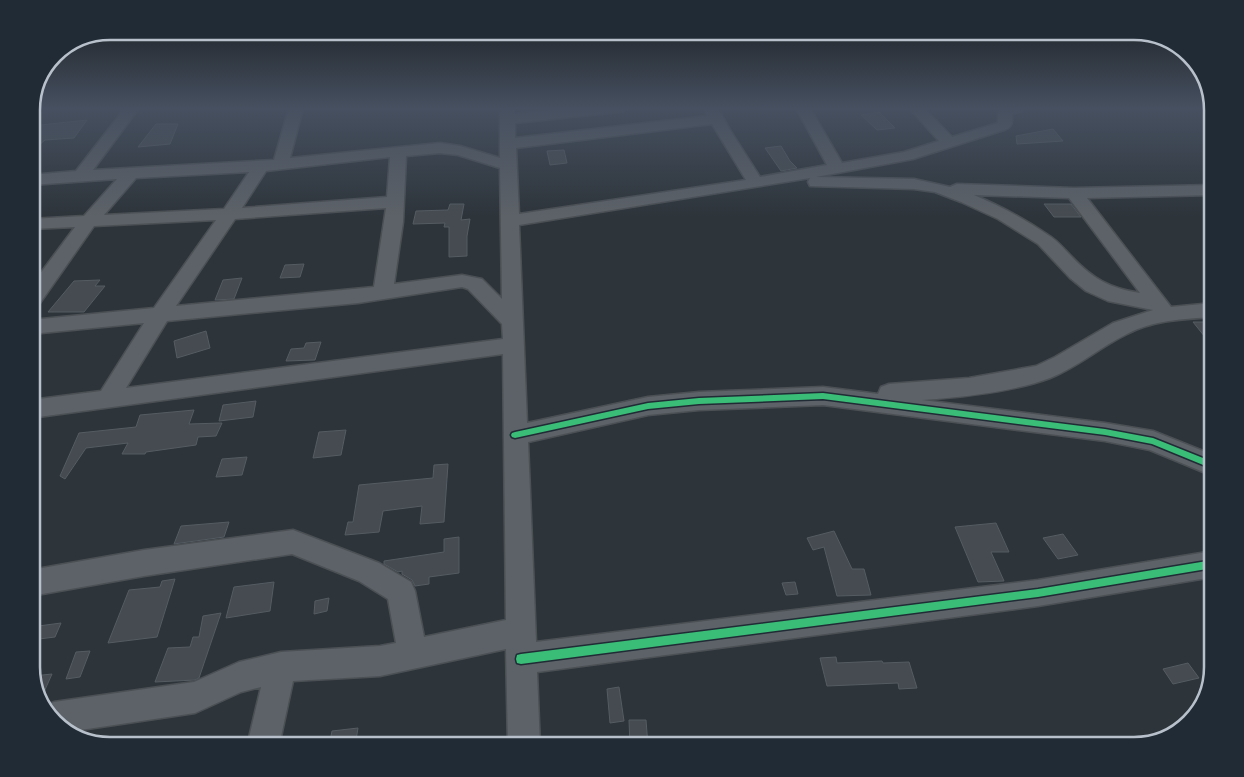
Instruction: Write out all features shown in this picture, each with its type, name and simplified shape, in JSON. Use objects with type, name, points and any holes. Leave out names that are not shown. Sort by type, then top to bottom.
[{"type":"street","points":[[82,176],[105,144]]},
{"type":"street","points":[[281,164],[286,144]]},
{"type":"street","points":[[508,144],[524,737]]},
{"type":"street","points":[[40,179],[261,167],[440,148],[508,154],[558,144]]},
{"type":"street","points":[[735,144],[762,182]]},
{"type":"street","points":[[824,144],[837,168]]},
{"type":"street","points":[[509,221],[762,182],[906,156],[941,144]]},
{"type":"street","points":[[383,291],[395,202],[398,151]]},
{"type":"street","points":[[109,397],[160,316],[261,167]]},
{"type":"street","points":[[40,289],[89,222],[131,174]]},
{"type":"street","points":[[762,182],[914,184],[938,188],[1074,193],[1204,190]]},
{"type":"street","points":[[938,188],[967,198],[1004,215],[1044,240],[1077,274],[1093,286],[1115,296],[1162,308],[1204,310]]},
{"type":"street","points":[[1074,193],[1162,308]]},
{"type":"street","points":[[40,224],[228,214],[395,202]]},
{"type":"street","points":[[40,268],[56,267]]},
{"type":"street","points":[[40,327],[470,282],[475,284],[513,322]]},
{"type":"street","points":[[515,435],[648,406],[699,401],[823,396],[993,384],[1043,372],[1119,329],[1162,308]]},
{"type":"street","points":[[40,408],[513,345]]},
{"type":"street","points":[[823,396],[1105,432],[1153,440],[1204,462]]},
{"type":"street","points":[[40,581],[294,542],[369,572],[401,591],[413,655]]},
{"type":"street","points":[[61,717],[196,697],[239,677],[281,667],[380,661],[413,655],[521,646],[1038,593],[1204,565]]},
{"type":"street","points":[[265,737],[281,667]]},
{"type":"building","points":[[140,144],[167,144],[138,147]]},
{"type":"building","points":[[781,146],[790,161],[797,168],[781,171],[765,148]]},
{"type":"building","points":[[564,150],[567,163],[550,165],[547,151]]},
{"type":"building","points":[[450,204],[464,204],[461,220],[470,219],[467,236],[467,256],[449,257],[449,227],[444,227],[445,223],[413,224],[416,211],[448,210]]},
{"type":"building","points":[[1044,204],[1071,204],[1081,217],[1054,217]]},
{"type":"building","points":[[304,264],[300,277],[280,278],[285,265]]},
{"type":"building","points":[[242,278],[234,299],[215,300],[223,280]]},
{"type":"building","points":[[100,280],[95,286],[105,286],[84,312],[48,312],[74,281]]},
{"type":"building","points":[[1193,322],[1204,322],[1204,336]]},
{"type":"building","points":[[206,331],[210,348],[177,358],[174,341]]},
{"type":"building","points":[[321,342],[315,360],[286,361],[291,349],[304,348],[306,343]]},
{"type":"building","points":[[256,401],[253,417],[219,421],[223,405]]},
{"type":"building","points":[[194,410],[189,424],[222,423],[216,436],[198,437],[196,445],[146,452],[145,454],[122,454],[128,443],[86,448],[65,479],[60,476],[79,433],[136,427],[140,415]]},
{"type":"building","points":[[346,430],[341,455],[313,458],[319,432]]},
{"type":"building","points":[[247,457],[242,475],[216,477],[222,459]]},
{"type":"building","points":[[448,464],[444,522],[420,524],[422,506],[383,511],[379,532],[345,535],[348,522],[353,522],[359,485],[433,478],[434,465]]},
{"type":"building","points":[[229,522],[224,537],[174,544],[181,526]]},
{"type":"building","points":[[996,523],[1009,552],[991,552],[1004,581],[978,582],[955,527]]},
{"type":"building","points":[[834,531],[852,569],[864,569],[871,595],[837,596],[824,547],[813,550],[807,538]]},
{"type":"building","points":[[1063,534],[1078,555],[1058,559],[1043,538]]},
{"type":"building","points":[[459,537],[459,573],[429,577],[429,584],[415,586],[412,580],[402,574],[402,571],[398,572],[384,564],[384,561],[444,552],[444,539]]},
{"type":"building","points":[[175,579],[157,637],[108,643],[129,590],[160,587],[162,581]]},
{"type":"building","points":[[274,582],[270,611],[226,618],[234,587]]},
{"type":"building","points":[[795,582],[798,594],[786,595],[782,583]]},
{"type":"building","points":[[329,598],[327,611],[314,614],[315,601]]},
{"type":"building","points":[[221,613],[199,678],[195,680],[155,682],[168,648],[190,647],[193,637],[199,637],[203,616]]},
{"type":"building","points":[[61,623],[55,637],[40,639],[40,626]]},
{"type":"building","points":[[90,651],[80,677],[66,679],[76,652]]},
{"type":"building","points":[[836,657],[837,663],[909,662],[917,688],[899,689],[898,683],[827,686],[820,658]]},
{"type":"building","points":[[1188,663],[1199,678],[1173,684],[1163,669]]},
{"type":"building","points":[[52,674],[44,691],[41,681],[40,675]]},
{"type":"building","points":[[619,687],[624,721],[610,723],[607,689]]},
{"type":"building","points":[[629,720],[646,720],[647,737],[630,737]]},
{"type":"building","points":[[358,728],[356,737],[331,737],[332,731]]},
{"type":"cycle path","points":[[515,435],[648,406],[699,401],[823,396],[1105,432],[1153,441],[1204,462]]},
{"type":"cycle path","points":[[521,659],[1038,593],[1204,565]]}]
